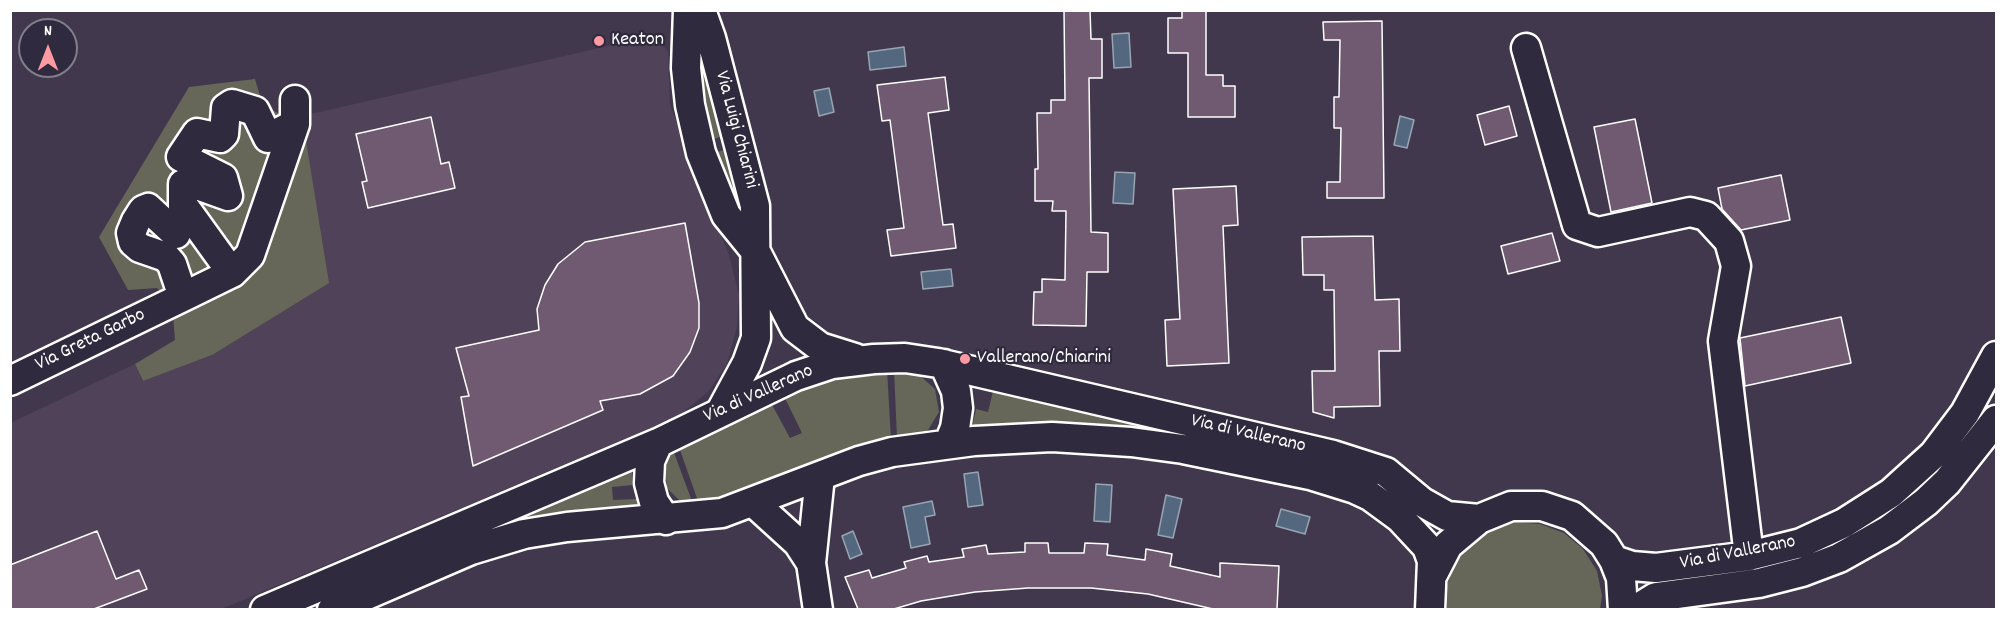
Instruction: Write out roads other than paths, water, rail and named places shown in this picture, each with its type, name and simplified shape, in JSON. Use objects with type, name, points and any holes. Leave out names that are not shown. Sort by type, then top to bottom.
[{"type":"street","name":"Via Luigi Chiarini","points":[[688,10],[686,68],[690,105],[701,153],[726,215],[756,252],[785,314],[800,334],[820,347],[863,360]]},
{"type":"street","name":"Via Luigi Chiarini","points":[[701,10],[711,38],[755,206],[756,338],[747,363],[721,411]]},
{"type":"street","points":[[1526,48],[1577,225],[1598,232],[1690,212],[1706,216],[1729,241],[1736,266],[1723,341],[1749,556]]},
{"type":"street","points":[[177,300],[172,264],[166,257],[140,248],[130,233],[143,210],[148,208],[176,234],[182,221],[183,184],[189,182],[228,196],[223,178],[181,157],[197,133],[220,138],[224,134],[226,108],[232,104],[255,111],[268,138],[295,112],[250,255],[232,273],[183,205]]},
{"type":"street","name":"Via Greta Garbo","points":[[10,381],[232,273]]},
{"type":"street","name":"Via di Vallerano","points":[[1614,560],[1632,566],[1656,568],[1749,556],[1780,549],[1822,535],[1891,493],[1920,468],[1954,430],[1980,391],[1996,356]]},
{"type":"street","name":"Via di Vallerano","points":[[265,609],[658,442],[795,376],[832,364],[863,360],[905,358],[944,364],[1354,461],[1386,472],[1436,511],[1459,519],[1479,519]]},
{"type":"street","points":[[944,364],[956,391],[958,408],[955,428],[949,443]]},
{"type":"street","name":"Via di Vallerano","points":[[1635,609],[1656,597],[1759,583],[1802,572],[1839,558],[1890,530],[1926,502],[1947,483],[1996,420]]},
{"type":"street","name":"Via di Vallerano","points":[[332,609],[458,555],[502,540],[567,528],[723,513],[881,454],[949,443],[1041,438],[1131,442],[1205,453],[1318,477],[1370,496],[1400,518],[1427,547],[1432,561],[1430,609]]},
{"type":"street","points":[[658,442],[650,461],[649,483],[654,502],[666,520]]},
{"type":"street","points":[[818,609],[811,563],[820,476]]},
{"type":"street","points":[[753,502],[798,543],[811,563]]},
{"type":"street","name":"Via di Vallerano","points":[[1432,576],[1448,546],[1479,519],[1511,506],[1532,505],[1553,508],[1572,516],[1588,528],[1614,560],[1621,578],[1623,609]]},
{"type":"water","points":[[1129,33],[1131,67],[1114,68],[1112,34]]},
{"type":"water","points":[[904,47],[906,66],[870,70],[868,52]]},
{"type":"water","points":[[829,88],[834,112],[819,116],[814,91]]},
{"type":"water","points":[[1400,116],[1414,120],[1407,148],[1394,145]]},
{"type":"water","points":[[1115,172],[1135,173],[1133,204],[1113,203]]},
{"type":"water","points":[[951,269],[953,286],[923,289],[921,272]]},
{"type":"water","points":[[978,472],[983,505],[968,507],[964,474]]},
{"type":"water","points":[[1096,484],[1112,485],[1110,522],[1094,521]]},
{"type":"water","points":[[1166,495],[1182,499],[1173,538],[1158,535]]},
{"type":"water","points":[[932,501],[935,515],[925,517],[930,544],[911,548],[903,507]]},
{"type":"water","points":[[1281,509],[1310,517],[1305,534],[1276,526]]},
{"type":"water","points":[[853,531],[862,554],[850,559],[842,536]]},
{"type":"place","name":"Keaton","points":[[599,41]]},
{"type":"place","name":"Vallerano/Chiarini","points":[[965,359]]}]
